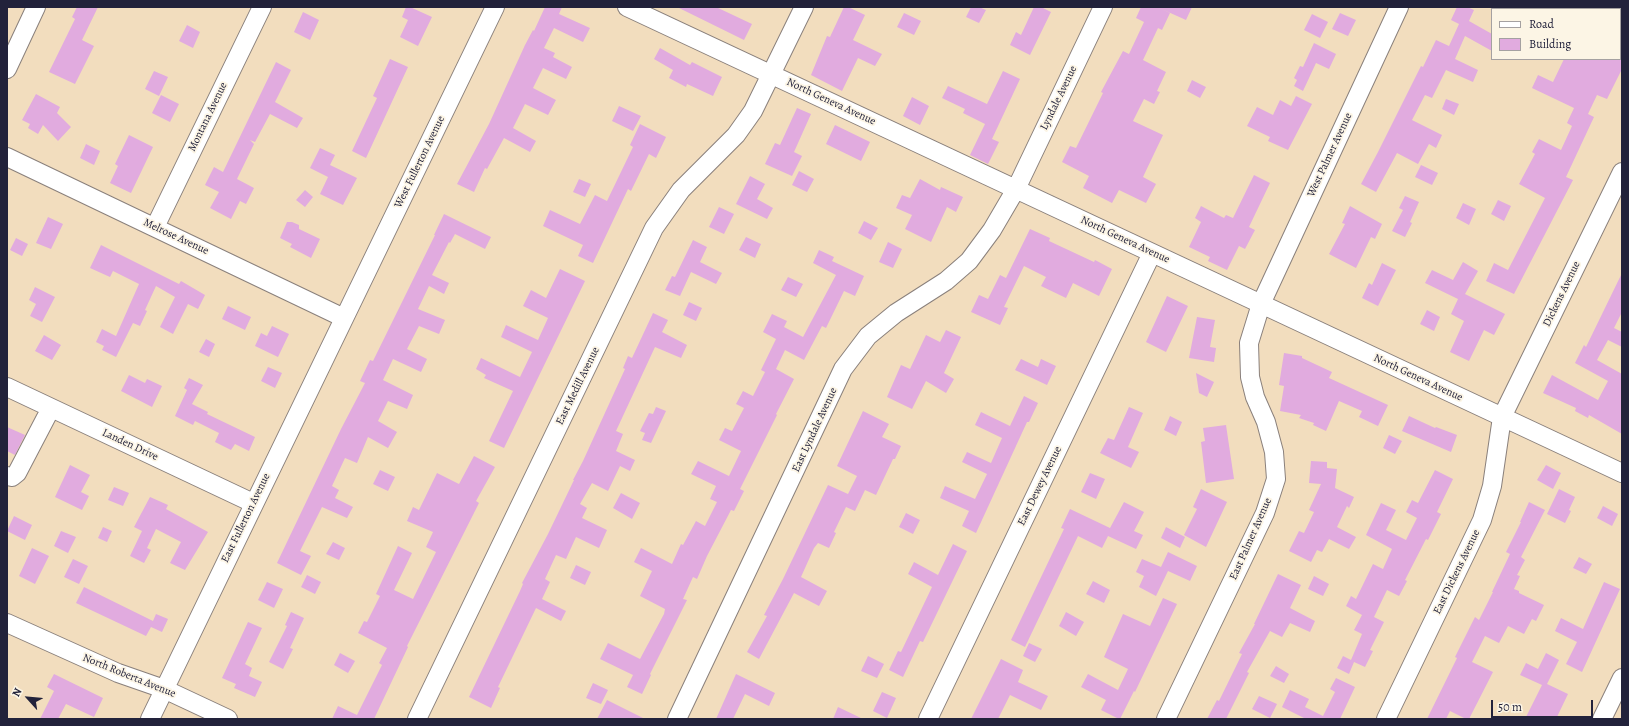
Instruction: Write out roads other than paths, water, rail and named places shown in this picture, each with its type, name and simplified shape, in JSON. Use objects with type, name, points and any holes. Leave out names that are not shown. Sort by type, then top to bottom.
[{"type":"street","points":[[7,69],[36,7]]},
{"type":"street","name":"Montana Avenue","points":[[155,228],[262,7]]},
{"type":"street","name":"West Fullerton Avenue","points":[[344,318],[495,7]]},
{"type":"street","name":"North Geneva Avenue","points":[[628,7],[1622,473]]},
{"type":"street","name":"East Medill Avenue","points":[[417,719],[654,228],[681,190],[736,135],[754,111],[804,7]]},
{"type":"street","name":"Lyndale Avenue","points":[[1016,189],[1103,7]]},
{"type":"street","name":"West Palmer Avenue","points":[[1261,304],[1399,7]]},
{"type":"street","name":"Melrose Avenue","points":[[7,157],[344,318]]},
{"type":"street","name":"Dickens Avenue","points":[[1502,417],[1622,172]]},
{"type":"street","name":"East Lyndale Avenue","points":[[677,719],[843,369],[868,336],[896,313],[946,281],[969,261],[992,230],[1016,189]]},
{"type":"street","name":"East Dewey Avenue","points":[[928,719],[1152,252]]},
{"type":"street","name":"East Palmer Avenue","points":[[1166,719],[1265,513],[1276,479],[1274,452],[1266,422],[1255,397],[1250,377],[1249,343],[1261,304]]},
{"type":"street","name":"East Fullerton Avenue","points":[[150,719],[253,503],[344,318]]},
{"type":"street","name":"Landen Drive","points":[[7,387],[253,503]]},
{"type":"street","points":[[7,476],[12,477],[17,473],[51,408]]},
{"type":"street","name":"East Dickens Avenue","points":[[1386,719],[1482,520],[1492,486],[1502,417]]},
{"type":"street","name":"North Roberta Avenue","points":[[7,623],[118,673],[164,689],[228,719]]},
{"type":"street","points":[[1602,719],[1622,678]]}]
